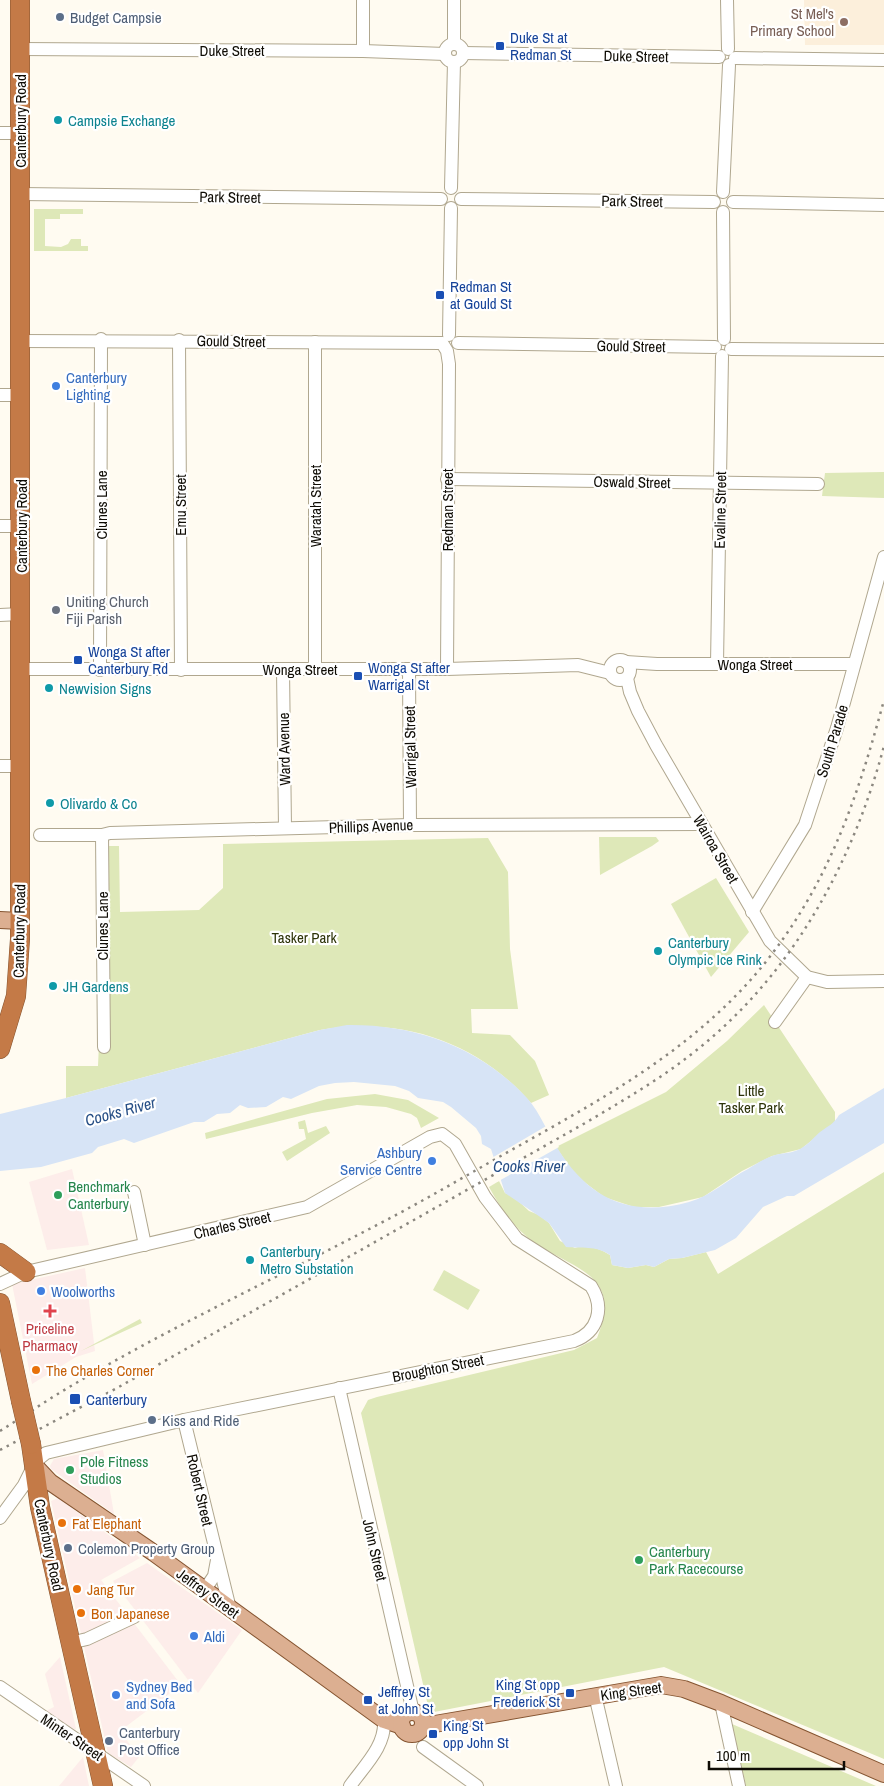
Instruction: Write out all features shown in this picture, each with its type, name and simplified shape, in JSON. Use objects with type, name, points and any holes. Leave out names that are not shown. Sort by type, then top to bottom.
[{"type":"highway","name":"Canterbury Road","points":[[0,1049],[4,1022],[20,974],[22,669],[20,614],[20,0]]},
{"type":"highway","points":[[0,1253],[26,1272]]},
{"type":"highway","name":"Canterbury Road","points":[[0,1303],[31,1444],[40,1507],[103,1786]]},
{"type":"main road","points":[[0,920],[20,921]]},
{"type":"main road","name":"Jeffrey Street","points":[[34,1465],[50,1482],[64,1489],[384,1720]]},
{"type":"main road","name":"King Street","points":[[423,1726],[661,1685],[684,1689],[721,1703],[884,1774]]},
{"type":"main road","points":[[384,1720],[402,1726],[406,1732],[412,1734],[419,1732],[423,1726],[421,1716],[413,1712],[404,1716],[402,1726]]},
{"type":"street","points":[[362,51],[363,0]]},
{"type":"street","points":[[451,188],[454,0]]},
{"type":"street","points":[[723,192],[728,57],[727,0]]},
{"type":"street","name":"Duke Street","points":[[20,49],[362,51],[884,60]]},
{"type":"street","points":[[0,133],[20,133]]},
{"type":"street","points":[[451,188],[459,192],[461,199],[458,205],[451,208],[443,205],[441,199],[445,190],[451,188]]},
{"type":"street","points":[[723,192],[729,194],[733,202],[729,210],[723,212],[717,209],[714,202],[717,195],[723,192]]},
{"type":"street","name":"Park Street","points":[[20,194],[441,199]]},
{"type":"street","name":"Park Street","points":[[461,199],[714,202]]},
{"type":"street","points":[[733,202],[884,204]]},
{"type":"street","name":"Redman Street","points":[[447,669],[447,479],[451,208]]},
{"type":"street","name":"Evaline Street","points":[[717,664],[723,348],[723,212]]},
{"type":"street","name":"Gould Street","points":[[21,341],[101,339],[884,350]]},
{"type":"street","name":"Clunes Lane","points":[[100,670],[101,339]]},
{"type":"street","name":"Emu Street","points":[[179,340],[181,670]]},
{"type":"street","name":"Waratah Street","points":[[315,342],[315,669]]},
{"type":"street","points":[[0,395],[20,395]]},
{"type":"street","name":"Oswald Street","points":[[447,479],[818,484]]},
{"type":"street","points":[[0,526],[21,526]]},
{"type":"street","name":"South Parade","points":[[752,912],[805,825],[837,728],[884,557]]},
{"type":"street","points":[[0,615],[20,614]]},
{"type":"street","name":"Wonga Street","points":[[22,669],[447,669],[578,665],[621,670],[657,664],[854,664]]},
{"type":"street","name":"Warrigal Street","points":[[409,669],[410,825]]},
{"type":"street","name":"Ward Avenue","points":[[283,670],[285,828]]},
{"type":"street","name":"Wairoa Street","points":[[621,670],[638,711],[752,912],[770,941],[807,977]]},
{"type":"street","points":[[0,766],[20,766]]},
{"type":"street","name":"Phillips Avenue","points":[[40,834],[102,835],[110,833],[410,825],[701,824]]},
{"type":"street","name":"Clunes Lane","points":[[102,835],[104,1046]]},
{"type":"street","points":[[775,1022],[807,977],[827,982],[884,981]]},
{"type":"street","name":"Charles Street","points":[[0,1284],[26,1272],[307,1207],[434,1136],[442,1134],[449,1138]]},
{"type":"street","name":"Broughton Street","points":[[34,1465],[40,1456],[49,1452],[184,1420],[574,1341],[587,1335],[595,1325],[599,1303],[591,1286],[518,1239],[485,1197],[449,1138]]},
{"type":"street","points":[[134,1192],[145,1245]]},
{"type":"street","name":"John Street","points":[[339,1388],[413,1712]]},
{"type":"street","name":"Robert Street","points":[[184,1420],[230,1609]]},
{"type":"street","points":[[0,1518],[24,1485],[34,1465]]},
{"type":"street","points":[[204,1591],[214,1576],[217,1560]]},
{"type":"street","points":[[70,1643],[87,1639],[134,1616]]},
{"type":"street","name":"Minter Street","points":[[0,1687],[144,1786]]},
{"type":"street","points":[[595,1695],[616,1786]]},
{"type":"street","points":[[721,1703],[739,1786]]},
{"type":"street","points":[[350,1786],[382,1742],[385,1732],[384,1720]]},
{"type":"street","points":[[423,1747],[477,1786]]},
{"type":"shaded area","name":"St Mel's Primary School","points":[[804,0],[884,0],[884,45],[805,45]]},
{"type":"shaded area","points":[[72,1169],[89,1245],[47,1250],[29,1182]]},
{"type":"shaded area","points":[[85,1268],[95,1351],[76,1357],[32,1384],[12,1284]]},
{"type":"shaded area","points":[[103,1450],[114,1514],[51,1469],[50,1466],[54,1459]]},
{"type":"shaded area","points":[[58,1498],[140,1558],[101,1580],[181,1685],[120,1731],[139,1757],[131,1767],[108,1753],[51,1501]]},
{"type":"shaded area","points":[[147,1563],[242,1630],[198,1693],[113,1581]]},
{"type":"shaded area","points":[[60,1657],[76,1729],[74,1730],[46,1711],[54,1707],[45,1674]]},
{"type":"shaded area","points":[[83,1757],[89,1786],[59,1786]]},
{"type":"green space","points":[[34,209],[83,209],[83,214],[60,214],[60,219],[45,219],[45,246],[61,247],[68,244],[71,239],[81,239],[81,246],[88,246],[88,251],[34,251]]},
{"type":"green space","points":[[884,472],[884,498],[822,496],[825,473]]},
{"type":"green space","points":[[599,837],[656,837],[659,841],[600,875]]},
{"type":"green space","name":"Tasker Park","points":[[488,838],[508,872],[510,949],[518,1009],[471,1009],[472,1033],[510,1035],[535,1061],[549,1095],[531,1103],[510,1081],[487,1063],[462,1049],[435,1038],[408,1031],[379,1027],[350,1027],[320,1030],[66,1098],[66,1066],[98,1066],[108,846],[119,846],[120,912],[199,910],[223,888],[223,844]]},
{"type":"green space","points":[[716,878],[749,932],[711,977],[671,904]]},
{"type":"green space","name":"Little Tasker Park","points":[[764,1005],[835,1112],[835,1122],[801,1149],[772,1156],[742,1171],[703,1197],[659,1207],[634,1207],[604,1197],[575,1175],[556,1147],[666,1092],[727,1041]]},
{"type":"green space","points":[[375,1094],[408,1100],[439,1118],[421,1128],[417,1118],[411,1114],[386,1107],[357,1105],[312,1113],[206,1139],[205,1133],[327,1099]]},
{"type":"green space","points":[[305,1120],[308,1133],[326,1126],[330,1133],[287,1161],[282,1152],[306,1139],[304,1129],[299,1129],[298,1122]]},
{"type":"green space","name":"Canterbury Park Racecourse","points":[[884,1172],[884,1759],[664,1667],[434,1712],[433,1706],[428,1706],[361,1413],[368,1400],[377,1397],[574,1350],[597,1338],[604,1317],[604,1301],[600,1288],[592,1277],[535,1243],[521,1231],[498,1203],[489,1187],[499,1181],[505,1193],[513,1196],[529,1211],[539,1215],[549,1223],[560,1241],[575,1248],[588,1246],[602,1251],[610,1255],[612,1265],[628,1268],[646,1265],[654,1267],[669,1259],[706,1252],[718,1274]]},
{"type":"green space","points":[[444,1270],[480,1290],[468,1310],[433,1290]]},
{"type":"green space","points":[[140,1319],[142,1323],[81,1351]]},
{"type":"green space","points":[[732,1724],[876,1786],[746,1786]]},
{"type":"water","name":"Cooks River","points":[[347,1025],[397,1029],[421,1034],[467,1052],[489,1065],[509,1080],[527,1098],[558,1149],[583,1181],[613,1200],[630,1205],[648,1208],[668,1206],[697,1199],[712,1192],[764,1159],[803,1147],[833,1123],[839,1115],[884,1088],[884,1143],[794,1196],[787,1196],[763,1207],[736,1238],[715,1250],[682,1258],[669,1259],[654,1267],[646,1265],[628,1268],[612,1265],[610,1255],[599,1250],[566,1247],[549,1223],[505,1193],[491,1149],[482,1144],[481,1136],[476,1128],[443,1102],[418,1098],[409,1091],[395,1086],[354,1082],[319,1086],[291,1099],[283,1097],[266,1107],[248,1108],[240,1105],[230,1113],[217,1114],[204,1122],[194,1122],[134,1143],[124,1139],[98,1147],[92,1153],[41,1167],[0,1171],[0,1114],[320,1030]]},
{"type":"pier","points":[[548,1125],[559,1147],[497,1182],[490,1159]]},
{"type":"railway","points":[[0,1431],[62,1391],[108,1365],[183,1324],[405,1210],[604,1097],[671,1052],[702,1027],[760,969],[804,907],[822,875],[851,808],[884,700]]},
{"type":"railway","points":[[0,1450],[117,1388],[587,1122],[652,1082],[689,1056],[725,1026],[757,992],[786,956],[812,918],[835,877],[854,834],[871,791],[884,746]]},
{"type":"place","name":"Budget Campsie","points":[[60,17]]},
{"type":"place","name":"St Mel's Primary School","points":[[844,22]]},
{"type":"place","name":"Duke St at Redman St","points":[[500,46]]},
{"type":"place","name":"Campsie Exchange","points":[[58,120]]},
{"type":"place","name":"Redman St at Gould St","points":[[440,295]]},
{"type":"place","name":"Canterbury Lighting","points":[[56,386]]},
{"type":"place","name":"Uniting Church Fiji Parish","points":[[56,610]]},
{"type":"place","name":"Wonga St after Canterbury Rd","points":[[78,660]]},
{"type":"place","name":"Wonga St after Warrigal St","points":[[358,676]]},
{"type":"place","name":"Newvision Signs","points":[[49,688]]},
{"type":"place","name":"Olivardo & Co","points":[[50,803]]},
{"type":"place","name":"Canterbury Olympic Ice Rink","points":[[658,951]]},
{"type":"place","name":"JH Gardens","points":[[53,986]]},
{"type":"place","name":"Ashbury Service Centre","points":[[432,1161]]},
{"type":"place","name":"Benchmark Canterbury","points":[[58,1195]]},
{"type":"place","name":"Canterbury Metro Substation","points":[[250,1260]]},
{"type":"place","name":"Woolworths","points":[[41,1291]]},
{"type":"place","name":"Priceline Pharmacy","points":[[50,1311]]},
{"type":"place","name":"The Charles Corner","points":[[36,1370]]},
{"type":"place","name":"Canterbury","points":[[75,1399]]},
{"type":"place","name":"Kiss and Ride","points":[[152,1420]]},
{"type":"place","name":"Pole Fitness Studios","points":[[70,1470]]},
{"type":"place","name":"Fat Elephant","points":[[62,1523]]},
{"type":"place","name":"Colemon Property Group","points":[[68,1548]]},
{"type":"place","name":"Canterbury Park Racecourse","points":[[639,1560]]},
{"type":"place","name":"Jang Tur","points":[[77,1589]]},
{"type":"place","name":"Bon Japanese","points":[[81,1613]]},
{"type":"place","name":"Aldi","points":[[194,1636]]},
{"type":"place","name":"King St opp Frederick St","points":[[570,1693]]},
{"type":"place","name":"Sydney Bed and Sofa","points":[[116,1695]]},
{"type":"place","name":"Jeffrey St at John St","points":[[368,1700]]},
{"type":"place","name":"King St opp John St","points":[[433,1734]]},
{"type":"place","name":"Canterbury Post Office","points":[[109,1741]]}]
